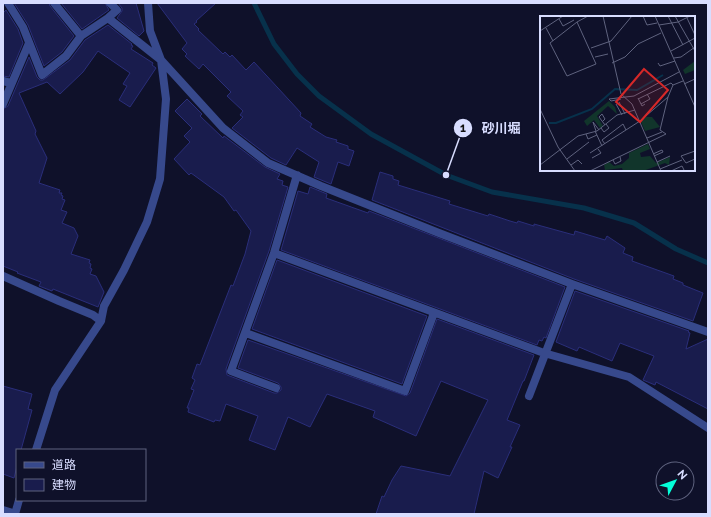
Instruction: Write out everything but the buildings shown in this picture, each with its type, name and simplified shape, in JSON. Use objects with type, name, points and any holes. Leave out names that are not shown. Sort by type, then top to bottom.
[{"type":"street","points":[[8,3],[23,27],[42,75],[66,56],[81,36],[108,18],[117,10],[110,3]]},
{"type":"street","points":[[36,449],[55,390],[101,321],[104,306],[124,270],[147,222],[160,179],[166,99],[161,60],[150,31],[148,3]]},
{"type":"street","points":[[58,4],[81,36]]},
{"type":"street","points":[[108,18],[161,60],[223,128],[268,163],[321,186],[439,233],[572,284],[708,332]]},
{"type":"street","points":[[3,104],[7,82],[29,43]]},
{"type":"street","points":[[276,388],[231,371],[274,253],[297,175]]},
{"type":"street","points":[[274,253],[544,353],[629,377],[708,428]]},
{"type":"street","points":[[3,276],[93,315],[101,321]]},
{"type":"street","points":[[529,396],[544,353],[572,284]]},
{"type":"street","points":[[246,333],[405,391],[434,313]]},
{"type":"street","points":[[3,510],[15,514],[19,501]]},
{"type":"waterway","points":[[254,3],[274,44],[297,74],[319,96],[371,134],[446,175],[492,192],[584,208],[634,223],[676,249],[708,263]]},
{"type":"place","name":"砂川堀","points":[[446,175]]}]
